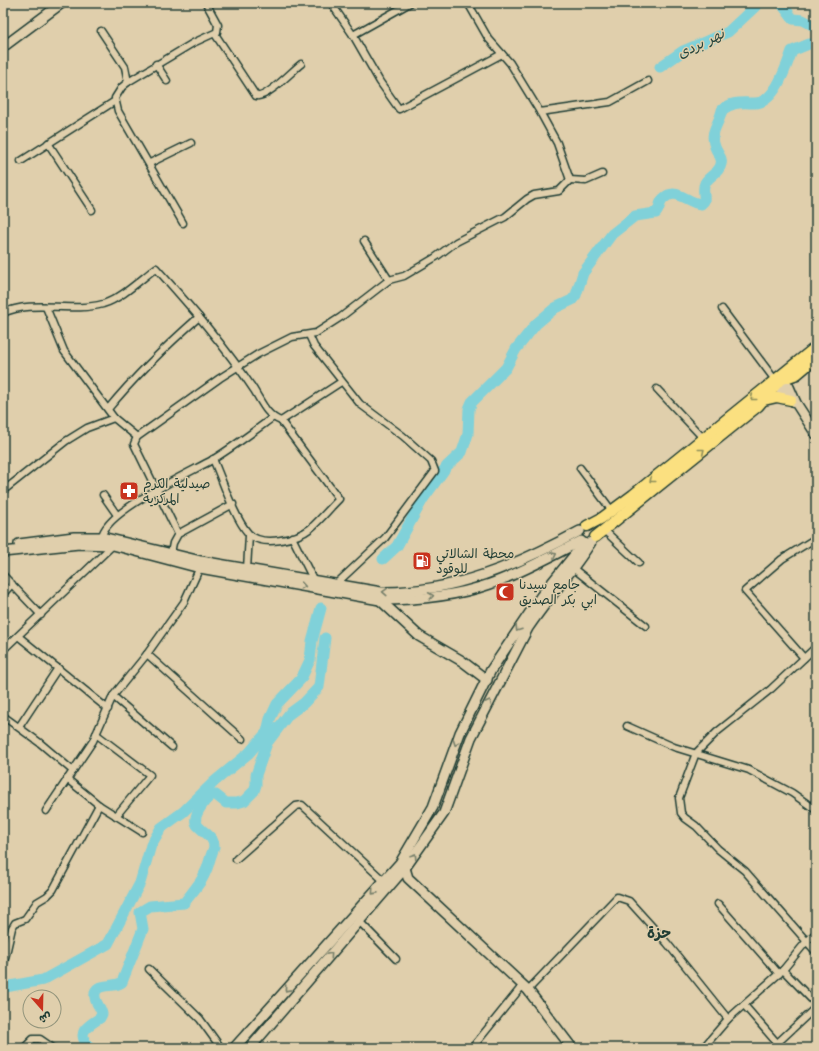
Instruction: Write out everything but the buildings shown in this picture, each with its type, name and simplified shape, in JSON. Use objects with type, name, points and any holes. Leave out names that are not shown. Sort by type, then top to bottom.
[{"type":"main road","points":[[3,47],[62,3]]},
{"type":"main road","points":[[3,552],[113,542],[171,553],[201,564],[246,569],[381,592],[405,592],[457,584],[495,572],[524,560],[612,511],[703,438],[779,380],[812,358],[816,347]]},
{"type":"main road","points":[[3,546],[74,537],[102,537],[113,542],[201,564],[380,600],[404,600],[458,592],[488,585],[588,541],[604,530],[764,400],[779,380]]},
{"type":"main road","points":[[779,380],[816,434]]},
{"type":"main road","points":[[764,400],[777,397],[793,402]]},
{"type":"main road","points":[[250,1048],[359,921],[444,812],[471,738],[528,628],[539,611],[574,569],[594,530],[583,528]]},
{"type":"main road","points":[[583,528],[579,537],[588,541]]},
{"type":"main road","points":[[572,1048],[526,987],[408,878],[403,866],[433,807],[460,734],[487,680],[525,618],[588,541]]},
{"type":"main road","points":[[380,600],[419,636],[462,661],[487,680]]},
{"type":"main road","points":[[234,1048],[384,881],[395,874],[408,878]]},
{"type":"street","points":[[21,161],[115,101],[122,87],[128,82],[205,36],[215,34],[219,29],[218,25],[206,3]]},
{"type":"street","points":[[330,3],[353,35],[380,82],[399,109],[502,54]]},
{"type":"street","points":[[353,35],[410,3]]},
{"type":"street","points":[[468,3],[488,38],[510,63],[540,112],[557,143],[570,180]]},
{"type":"street","points":[[101,31],[125,67],[128,82]]},
{"type":"street","points":[[215,34],[256,96],[259,97],[268,93],[301,64]]},
{"type":"street","points":[[156,64],[167,81]]},
{"type":"street","points":[[540,112],[605,104],[648,81]]},
{"type":"street","points":[[115,101],[118,111],[150,163],[183,223]]},
{"type":"street","points":[[48,143],[92,210]]},
{"type":"street","points":[[150,163],[191,144]]},
{"type":"street","points":[[570,180],[586,182],[602,174]]},
{"type":"street","points":[[178,534],[134,444],[137,437],[238,367],[287,339],[316,333],[341,317],[389,280],[404,276],[419,268],[456,242],[504,217],[534,195],[559,191],[570,180]]},
{"type":"street","points":[[364,241],[389,280]]},
{"type":"street","points":[[3,313],[21,307],[73,307],[102,304],[123,293],[156,268],[199,317],[238,367],[272,418],[281,421],[339,499],[310,528],[292,537],[261,540],[249,535]]},
{"type":"street","points":[[46,307],[64,351],[114,418],[137,437]]},
{"type":"street","points":[[722,309],[779,380]]},
{"type":"street","points":[[108,409],[131,381],[166,346],[199,317]]},
{"type":"street","points":[[309,334],[314,346],[341,382],[360,404],[403,436],[431,461],[435,471],[385,538],[336,584]]},
{"type":"street","points":[[281,421],[341,382]]},
{"type":"street","points":[[657,389],[703,438]]},
{"type":"street","points":[[3,491],[66,441],[87,428],[114,418]]},
{"type":"street","points":[[102,537],[106,527],[117,515],[157,489],[213,459],[272,418]]},
{"type":"street","points":[[213,459],[249,535],[246,569]]},
{"type":"street","points":[[580,468],[612,511]]},
{"type":"street","points":[[103,495],[117,515]]},
{"type":"street","points":[[171,553],[173,542],[178,534],[233,504]]},
{"type":"street","points":[[604,530],[639,563]]},
{"type":"street","points":[[292,537],[314,580]]},
{"type":"street","points":[[804,658],[745,591],[782,559],[816,538]]},
{"type":"street","points":[[3,650],[41,615],[113,542]]},
{"type":"street","points":[[46,811],[96,734],[113,696],[147,654],[184,602],[201,564]]},
{"type":"street","points":[[574,569],[646,626]]},
{"type":"street","points":[[3,575],[41,615]]},
{"type":"street","points":[[3,594],[12,584]]},
{"type":"street","points":[[18,636],[108,709]]},
{"type":"street","points":[[816,647],[771,689],[717,732],[696,753],[679,798],[681,813],[718,849],[745,871],[816,952]]},
{"type":"street","points":[[147,654],[242,740]]},
{"type":"street","points":[[19,727],[58,668]]},
{"type":"street","points":[[113,696],[172,747]]},
{"type":"street","points":[[3,716],[19,727],[73,771]]},
{"type":"street","points":[[628,726],[674,747],[749,770],[792,793],[816,810]]},
{"type":"street","points":[[96,734],[150,775],[116,816]]},
{"type":"street","points":[[67,779],[99,805],[142,832]]},
{"type":"street","points":[[3,967],[12,928],[15,923],[25,919],[37,902],[53,890],[99,805]]},
{"type":"street","points":[[236,859],[296,806],[302,805],[384,881]]},
{"type":"street","points":[[472,1048],[526,987],[617,897],[629,901],[667,943],[728,1019]]},
{"type":"street","points":[[718,904],[781,972],[816,1006],[772,1048]]},
{"type":"street","points":[[359,921],[396,959]]},
{"type":"street","points":[[703,1048],[728,1019],[781,972],[806,942],[816,933]]},
{"type":"street","points":[[150,969],[200,1019],[221,1048]]},
{"type":"street","points":[[744,1005],[777,1043]]},
{"type":"street","points":[[24,1048],[33,1039],[40,1039],[52,1048]]},
{"type":"waterway","name":"نهر بردى","points":[[660,67],[683,51],[728,32],[759,3]]},
{"type":"waterway","points":[[781,3],[793,19],[803,20],[816,27]]},
{"type":"waterway","points":[[383,559],[397,546],[423,499],[447,466],[462,452],[468,434],[469,409],[472,402],[506,368],[516,349],[536,324],[555,308],[572,300],[576,295],[583,273],[612,234],[635,216],[656,213],[663,199],[672,194],[682,196],[701,204],[704,201],[705,183],[719,169],[721,164],[720,156],[715,147],[713,137],[722,110],[730,105],[755,103],[768,97],[779,83],[792,51],[809,44],[816,44]]},
{"type":"waterway","points":[[5,987],[43,980],[108,944],[140,883],[151,845],[161,828],[183,812],[215,781],[249,753],[267,732],[270,719],[277,704],[301,679],[310,660],[312,641],[321,608]]},
{"type":"waterway","points":[[90,1048],[83,1038],[84,1030],[100,1018],[102,1014],[95,999],[95,992],[101,987],[122,982],[143,929],[140,912],[150,906],[184,903],[206,872],[214,843],[211,837],[196,823],[199,809],[211,795],[216,795],[226,803],[237,803],[244,801],[254,791],[256,785],[256,775],[267,743],[289,714],[304,703],[319,687],[325,638]]},
{"type":"place","name":"صيدلية الكرم المركزية","points":[[129,491]]},
{"type":"place","name":"محطة الشالاتي للوقود","points":[[422,561]]},
{"type":"place","name":"جامع سيدنا ابي بكر الصديق","points":[[505,592]]},
{"type":"district","name":"حزة","points":[[659,933]]}]
